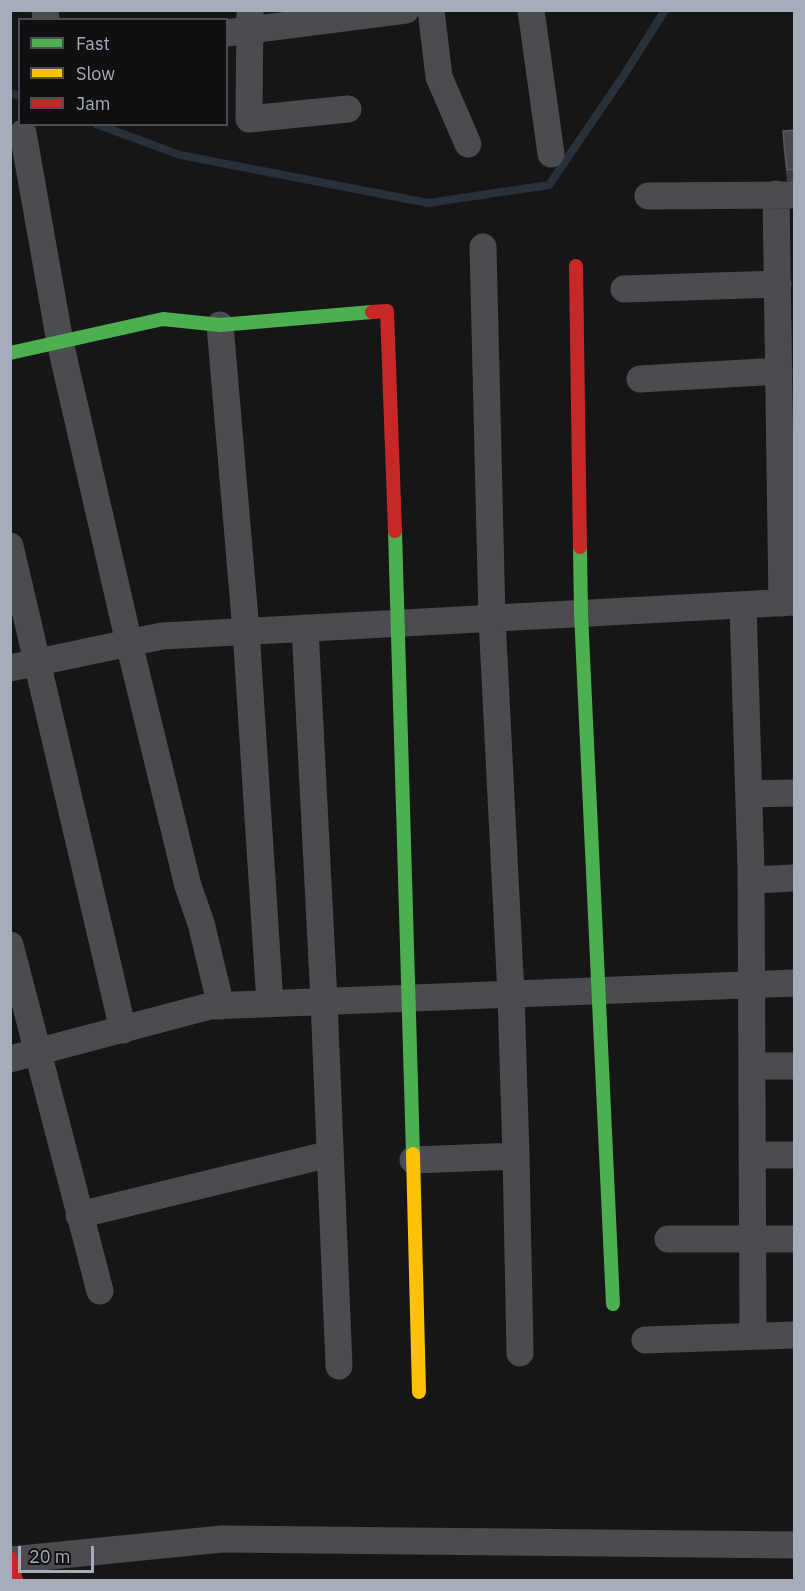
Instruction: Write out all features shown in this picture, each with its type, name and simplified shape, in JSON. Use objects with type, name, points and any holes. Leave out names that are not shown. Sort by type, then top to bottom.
[{"type":"street","points":[[348,109],[249,119],[242,24],[406,10]]},
{"type":"street","points":[[430,10],[439,77],[468,144]]},
{"type":"street","points":[[531,10],[551,154]]},
{"type":"street","points":[[23,133],[60,342],[129,643],[188,886],[201,923],[221,1006]]},
{"type":"street","points":[[23,665],[162,636],[788,602],[778,284],[785,194],[648,196]]},
{"type":"street","points":[[483,247],[492,618],[511,994],[520,1353]]},
{"type":"street","points":[[576,266],[581,613],[613,1305]]},
{"type":"street","points":[[624,290],[778,284]]},
{"type":"street","points":[[10,353],[163,319],[220,325],[387,311],[419,1392]]},
{"type":"street","points":[[220,325],[246,631],[270,1003]]},
{"type":"street","points":[[640,379],[779,371]]},
{"type":"street","points":[[10,546],[23,665],[123,1030]]},
{"type":"street","points":[[743,605],[751,869],[753,1335]]},
{"type":"street","points":[[305,628],[324,1001],[339,1366]]},
{"type":"street","points":[[749,794],[795,793]]},
{"type":"street","points":[[751,869],[752,879],[795,878]]},
{"type":"street","points":[[10,945],[99,1291]]},
{"type":"street","points":[[10,1059],[210,1006],[795,983]]},
{"type":"street","points":[[752,1066],[795,1066]]},
{"type":"street","points":[[79,1215],[330,1154]]},
{"type":"street","points":[[753,1155],[795,1155]]},
{"type":"street","points":[[413,1160],[516,1156]]},
{"type":"street","points":[[668,1239],[795,1239]]},
{"type":"street","points":[[645,1340],[795,1335]]},
{"type":"street","points":[[16,1581],[11,1559],[222,1539],[795,1545]]},
{"type":"building","points":[[795,130],[795,169],[787,170],[783,131]]},
{"type":"waterway","points":[[101,126],[180,155],[428,203],[549,185],[665,10]]},
{"type":"waterway","points":[[10,93],[18,95]]},
{"type":"traffic: fast","points":[[10,353],[163,319],[220,325],[372,312]]},
{"type":"traffic: fast","points":[[395,531],[413,1154]]},
{"type":"traffic: fast","points":[[580,547],[581,613],[613,1304]]},
{"type":"traffic: slow","points":[[413,1154],[419,1392]]},
{"type":"traffic: jam","points":[[576,266],[580,547]]},
{"type":"traffic: jam","points":[[372,312],[387,311],[395,531]]},
{"type":"traffic: jam","points":[[10,1558],[16,1580]]}]
